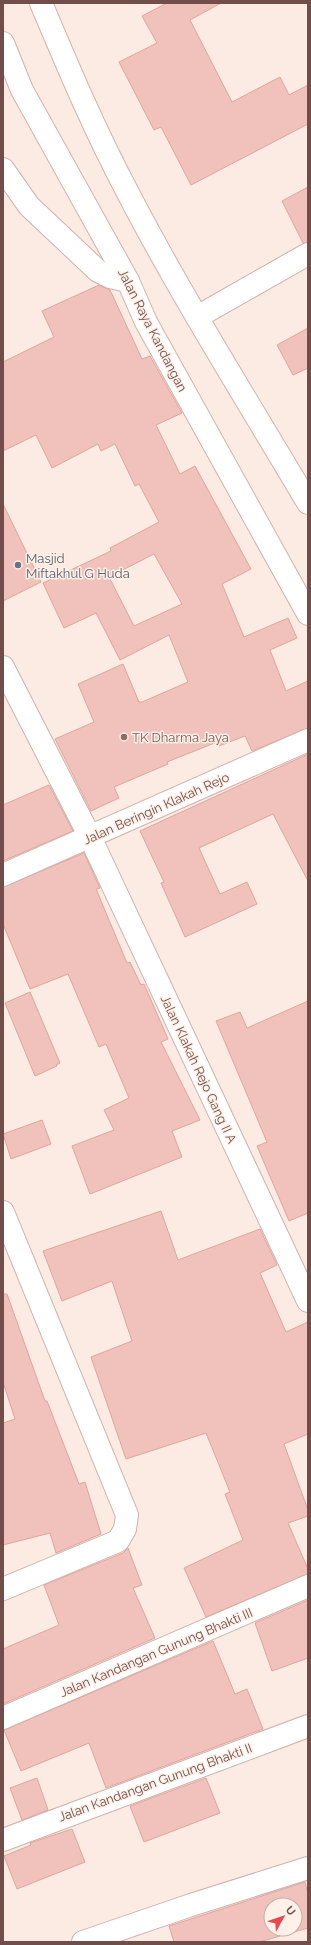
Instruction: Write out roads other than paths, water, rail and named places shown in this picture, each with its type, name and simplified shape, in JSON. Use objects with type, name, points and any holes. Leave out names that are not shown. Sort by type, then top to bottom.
[{"type":"street","points":[[41,3],[74,80],[127,192],[197,317],[308,503]]},
{"type":"street","name":"Jalan Raya Kandangan","points":[[3,43],[22,90],[128,281],[146,322],[308,614]]},
{"type":"street","points":[[3,169],[29,206],[98,271],[110,277],[128,281]]},
{"type":"street","points":[[197,317],[308,254]]},
{"type":"street","name":"Jalan Klakah Rejo Gang II A","points":[[3,667],[90,837],[308,1301]]},
{"type":"street","name":"Jalan Beringin Klakah Rejo","points":[[3,875],[308,740]]},
{"type":"street","points":[[3,1212],[127,1515],[125,1529],[118,1541],[3,1589]]},
{"type":"street","name":"Jalan Kandangan Gunung Bhakti III","points":[[3,1718],[308,1586]]},
{"type":"street","name":"Jalan Kandangan Gunung Bhakti II","points":[[3,1840],[308,1726]]},
{"type":"street","points":[[83,1942],[191,1905],[308,1868]]},
{"type":"place","name":"Masjid Miftakhul G Huda","points":[[18,565]]},
{"type":"place","name":"TK Dharma Jaya","points":[[124,737]]}]
